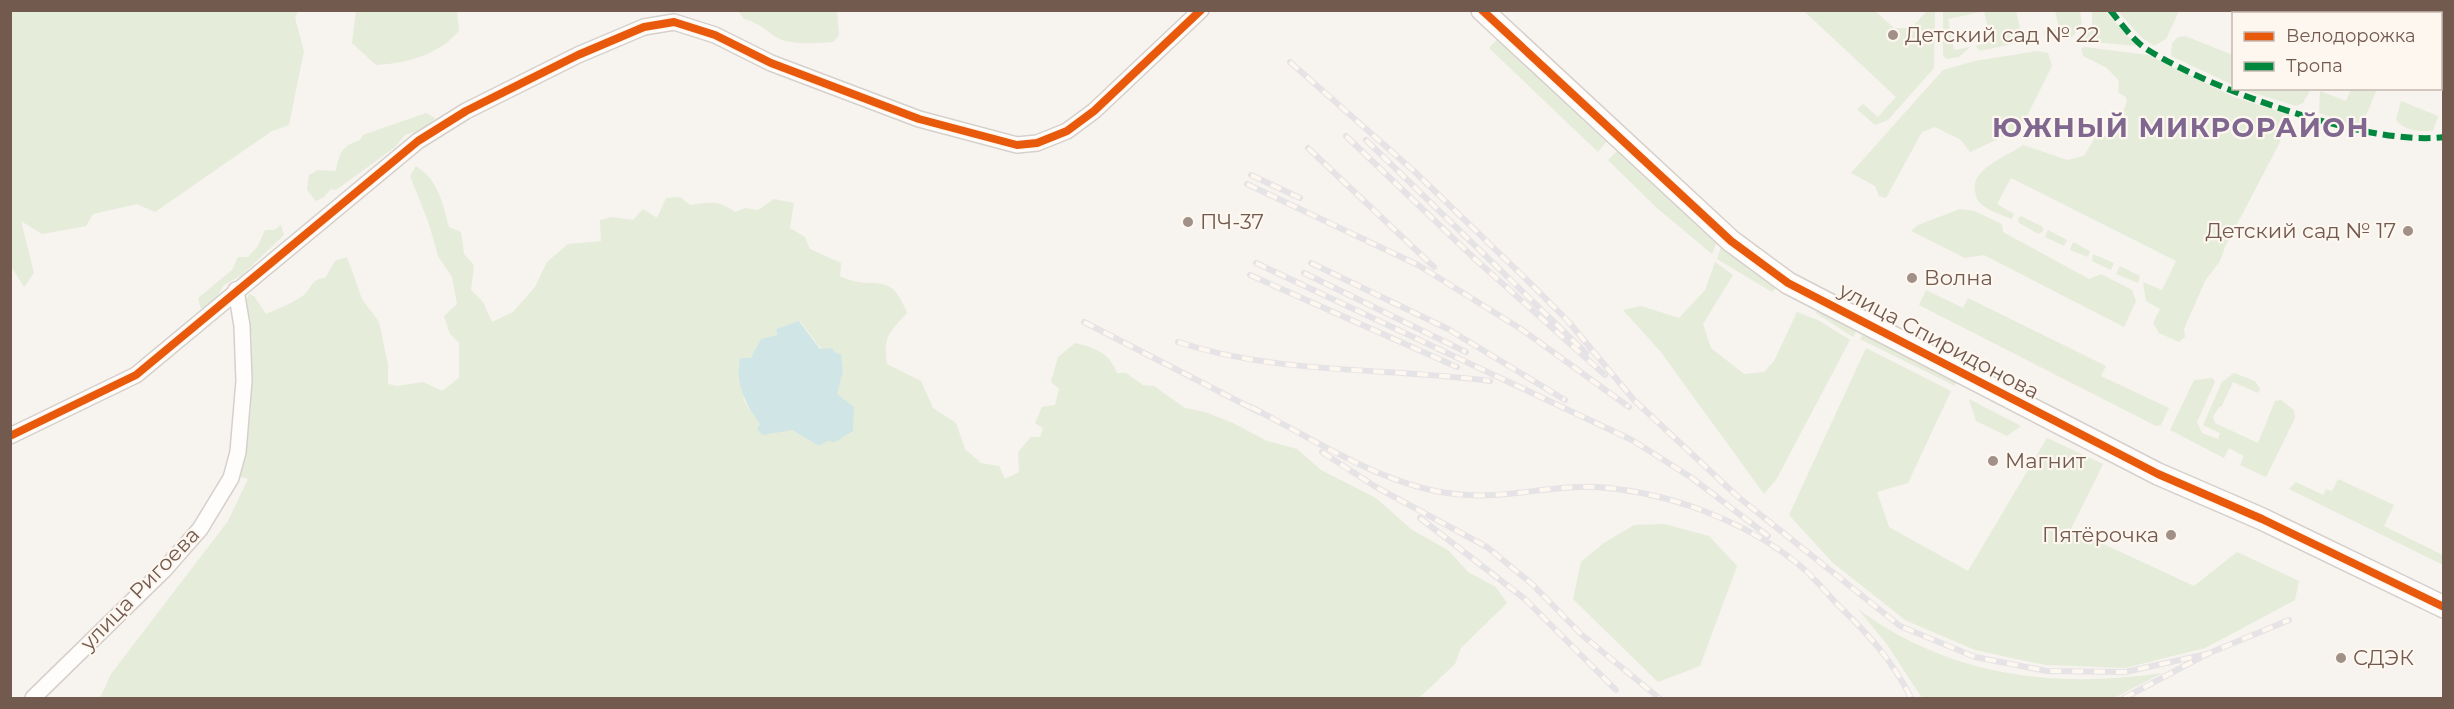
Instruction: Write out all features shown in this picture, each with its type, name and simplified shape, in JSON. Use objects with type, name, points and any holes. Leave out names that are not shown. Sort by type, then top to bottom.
[{"type":"street","points":[[10,436],[136,375],[418,141],[466,111],[528,79],[644,27],[674,22],[690,26],[771,63],[859,98],[919,119],[1017,145],[1037,143],[1067,131],[1094,111],[1201,10]]},
{"type":"street","name":"улица Спиридонова","points":[[1482,10],[1731,241],[1788,283],[2158,474],[2262,519],[2444,607]]},
{"type":"street","name":"улица Ригоева","points":[[33,699],[164,570],[200,529],[231,478],[238,452],[244,381],[242,326],[236,290]]},
{"type":"green space","points":[[10,11],[298,11],[295,18],[304,51],[289,125],[272,131],[155,212],[137,204],[93,214],[86,226],[42,234],[21,221],[34,273],[24,287],[12,268]]},
{"type":"green space","points":[[356,11],[457,11],[459,31],[432,52],[411,60],[376,65],[352,43]]},
{"type":"green space","points":[[738,11],[837,11],[839,35],[833,42],[789,42],[744,19]]},
{"type":"green space","points":[[1804,11],[1875,11],[1894,28],[1911,28],[1927,11],[1935,11],[1934,68],[1888,120],[1875,125],[1857,109],[1863,104],[1878,117],[1896,97]]},
{"type":"green space","points":[[1943,11],[1984,11],[1948,19],[1954,50],[1970,47],[1959,57],[1947,59],[1943,56]]},
{"type":"green space","points":[[1984,11],[2016,11],[2022,35],[2037,32],[2038,38],[1980,51],[1975,46],[1991,42]]},
{"type":"green space","points":[[2055,11],[2080,11],[2082,26],[2072,37],[2046,40],[2044,31],[2059,28]]},
{"type":"green space","points":[[2092,11],[2105,11],[2137,46],[2082,41],[2092,25]]},
{"type":"green space","points":[[2118,11],[2179,11],[2166,39],[2154,46],[2140,36]]},
{"type":"green space","points":[[1503,33],[1611,136],[1598,152],[1489,48]]},
{"type":"green space","points":[[2185,36],[2232,55],[2232,85],[2171,56],[2172,43],[2178,37]]},
{"type":"green space","points":[[2081,48],[2148,55],[2234,97],[2290,115],[2279,144],[2225,247],[2220,261],[2205,281],[2184,329],[2185,337],[2179,342],[2159,333],[2153,323],[2160,309],[2146,301],[2143,282],[2162,290],[2176,261],[2011,178],[1997,204],[2014,214],[2012,219],[1984,206],[1976,197],[1975,183],[1978,176],[1992,164],[2023,145],[2067,160],[2084,156],[2096,136],[2112,136],[2127,102],[2126,97],[2118,92],[2119,81],[2107,68],[2083,56]]},
{"type":"green space","points":[[2037,51],[2048,53],[2052,66],[2024,122],[2015,131],[1970,152],[1961,140],[1935,127],[1922,132],[1886,198],[1879,196],[1875,186],[1851,173],[1943,70],[1975,61]]},
{"type":"green space","points":[[2244,90],[2310,90],[2303,103],[2296,106]]},
{"type":"green space","points":[[2351,90],[2377,90],[2362,125],[2354,126],[2319,113],[2320,91],[2346,101]]},
{"type":"green space","points":[[2401,101],[2438,116],[2433,131],[2413,130],[2400,124],[2396,120]]},
{"type":"green space","points":[[426,113],[435,118],[428,127],[405,135],[395,147],[336,190],[331,189],[324,197],[316,201],[307,190],[309,175],[318,170],[336,171],[342,151],[360,140],[363,135]]},
{"type":"green space","points":[[1620,148],[1719,237],[1712,254],[1657,208],[1608,160]]},
{"type":"green space","points":[[416,166],[435,185],[449,227],[461,232],[464,254],[474,265],[471,290],[483,302],[492,322],[513,312],[535,287],[547,262],[568,244],[601,241],[600,220],[612,217],[633,220],[643,209],[657,218],[666,198],[680,197],[690,205],[719,204],[735,212],[745,208],[758,210],[774,199],[794,203],[790,228],[805,237],[810,249],[841,263],[840,276],[852,281],[887,286],[894,290],[901,299],[907,313],[896,325],[887,341],[887,364],[921,381],[933,408],[956,423],[965,449],[981,463],[999,466],[1005,479],[1019,472],[1018,452],[1031,437],[1040,437],[1043,428],[1035,423],[1042,407],[1055,405],[1059,389],[1051,382],[1058,357],[1075,343],[1100,352],[1110,360],[1117,373],[1126,373],[1143,385],[1154,386],[1185,408],[1205,412],[1233,423],[1267,441],[1297,449],[1321,470],[1376,498],[1412,530],[1448,550],[1468,572],[1496,587],[1507,603],[1461,648],[1455,664],[1419,698],[100,698],[111,674],[228,521],[248,479],[238,476],[251,410],[252,338],[245,304],[249,294],[254,296],[266,314],[305,295],[313,283],[325,278],[335,261],[347,257],[362,299],[379,322],[388,364],[388,384],[397,386],[423,382],[442,391],[459,378],[459,342],[450,334],[444,316],[457,304],[452,277],[438,256],[429,224],[410,176]],"holes":[[[800,321],[821,349],[835,353],[843,372],[819,446],[792,430],[773,432],[761,424],[744,401],[740,358],[751,358],[777,335],[776,329]]]},
{"type":"green space","points":[[1960,209],[1974,211],[2002,224],[2003,232],[2089,279],[2101,274],[2132,290],[2136,301],[2124,327],[1984,255],[1965,258],[1911,231],[1918,225]]},
{"type":"green space","points":[[2021,216],[2043,227],[2043,231],[2039,234],[2019,223],[2018,219]]},
{"type":"green space","points":[[281,225],[284,235],[242,275],[224,285],[215,300],[201,309],[198,298],[232,270],[238,257],[248,257],[258,246],[265,230],[274,230]]},
{"type":"green space","points":[[2048,230],[2067,240],[2064,246],[2045,237]]},
{"type":"green space","points":[[1723,241],[1779,285],[1772,292],[1717,259]]},
{"type":"green space","points":[[2073,242],[2090,251],[2088,257],[2070,250]]},
{"type":"green space","points":[[2093,254],[2114,263],[2111,270],[2092,261]]},
{"type":"green space","points":[[1715,262],[1733,275],[1703,324],[1711,348],[1744,374],[1764,372],[1774,361],[1797,312],[1818,320],[1850,340],[1776,480],[1764,494],[1660,351],[1623,310],[1641,306],[1679,318],[1705,290]]},
{"type":"green space","points":[[2120,266],[2140,276],[2138,283],[2116,274]]},
{"type":"green space","points":[[1926,290],[1963,308],[1968,298],[2106,366],[2101,376],[2169,408],[2161,425],[2156,426],[1919,305]]},
{"type":"green space","points":[[1823,299],[1863,319],[1853,337],[1816,313]]},
{"type":"green space","points":[[1868,323],[1962,369],[1955,386],[1860,339]]},
{"type":"green space","points":[[1866,348],[1951,391],[1908,483],[1877,492],[1889,527],[1968,571],[2047,438],[2103,464],[2071,529],[2194,586],[2237,552],[2299,581],[2295,600],[2205,648],[2125,668],[2045,665],[1975,650],[1905,620],[1832,562],[1789,515]]},
{"type":"green space","points":[[2234,373],[2255,381],[2260,389],[2258,393],[2233,382],[2221,407],[2213,417],[2215,423],[2258,443],[2275,401],[2281,400],[2294,410],[2295,418],[2266,477],[2240,465],[2244,456],[2229,448],[2224,458],[2170,430],[2194,380],[2213,378],[2215,382],[2197,422],[2202,433],[2218,439],[2220,433],[2203,425],[2222,382]]},
{"type":"green space","points":[[1969,399],[2021,426],[2007,436],[1976,421]]},
{"type":"green space","points":[[2338,479],[2394,505],[2384,526],[2443,555],[2443,565],[2289,489],[2296,482],[2323,495],[2326,489],[2332,491]]},
{"type":"green space","points":[[1664,524],[1709,536],[1737,566],[1700,666],[1658,682],[1573,599],[1581,562],[1604,543],[1634,525]]},
{"type":"green space","points":[[1858,609],[1893,632],[1928,650],[1965,663],[2003,672],[2081,679],[2121,678],[2162,673],[2114,698],[1922,698],[1886,643]]},
{"type":"shaded area","points":[[799,321],[820,349],[832,348],[835,353],[841,354],[843,372],[837,394],[854,407],[853,431],[835,442],[827,441],[819,446],[792,430],[763,435],[757,429],[760,424],[750,409],[740,385],[740,358],[751,358],[761,339],[777,335],[776,329]]},
{"type":"railway","points":[[1290,62],[1415,172],[1530,283],[1567,320],[1634,400],[1737,496],[1900,626],[1975,657],[2047,671],[2125,672],[2207,654]]},
{"type":"railway","points":[[1346,136],[1475,259],[1605,375]]},
{"type":"railway","points":[[1366,140],[1586,353]]},
{"type":"railway","points":[[1308,148],[1434,267]]},
{"type":"railway","points":[[1251,175],[1300,198]]},
{"type":"railway","points":[[1247,184],[1418,265],[1521,329],[1629,407]]},
{"type":"railway","points":[[1256,263],[1632,440],[1692,478],[1768,536]]},
{"type":"railway","points":[[1311,263],[1448,329],[1565,400]]},
{"type":"railway","points":[[1304,273],[1466,352]]},
{"type":"railway","points":[[1250,275],[1457,367]]},
{"type":"railway","points":[[1084,322],[1259,412]]},
{"type":"railway","points":[[1178,342],[1216,353],[1294,365],[1490,381]]},
{"type":"railway","points":[[1251,407],[1350,460],[1402,482],[1428,489],[1455,494],[1490,495],[1596,487],[1649,495],[1729,521],[1777,548],[1808,573],[1878,647],[1911,698]]},
{"type":"railway","points":[[1322,452],[1376,487],[1487,547],[1532,584],[1582,635],[1659,698]]},
{"type":"railway","points":[[1420,518],[1525,599],[1616,690]]},
{"type":"railway","points":[[2124,698],[2207,654],[2289,620]]},
{"type":"marked path","points":[[2110,10],[2132,37],[2148,50],[2176,66],[2250,98],[2335,124],[2376,133],[2413,138],[2444,137]]},
{"type":"cycle path","points":[[10,436],[136,375],[418,141],[466,111],[578,55],[644,27],[674,22],[715,35],[771,63],[919,119],[1017,145],[1037,143],[1067,131],[1094,111],[1201,10]]},
{"type":"cycle path","points":[[1482,10],[1731,241],[1788,283],[2158,474],[2262,519],[2444,607]]},
{"type":"place","name":"Детский сад № 22","points":[[1893,35]]},
{"type":"place","name":"ПЧ-37","points":[[1188,222]]},
{"type":"place","name":"Детский сад № 17","points":[[2408,231]]},
{"type":"place","name":"Волна","points":[[1912,278]]},
{"type":"place","name":"Магнит","points":[[1993,461]]},
{"type":"place","name":"Пятёрочка","points":[[2171,535]]},
{"type":"place","name":"СДЭК","points":[[2341,658]]},
{"type":"district","name":"ЮЖНЫЙ МИКРОРАЙОН","points":[[2181,128]]}]
